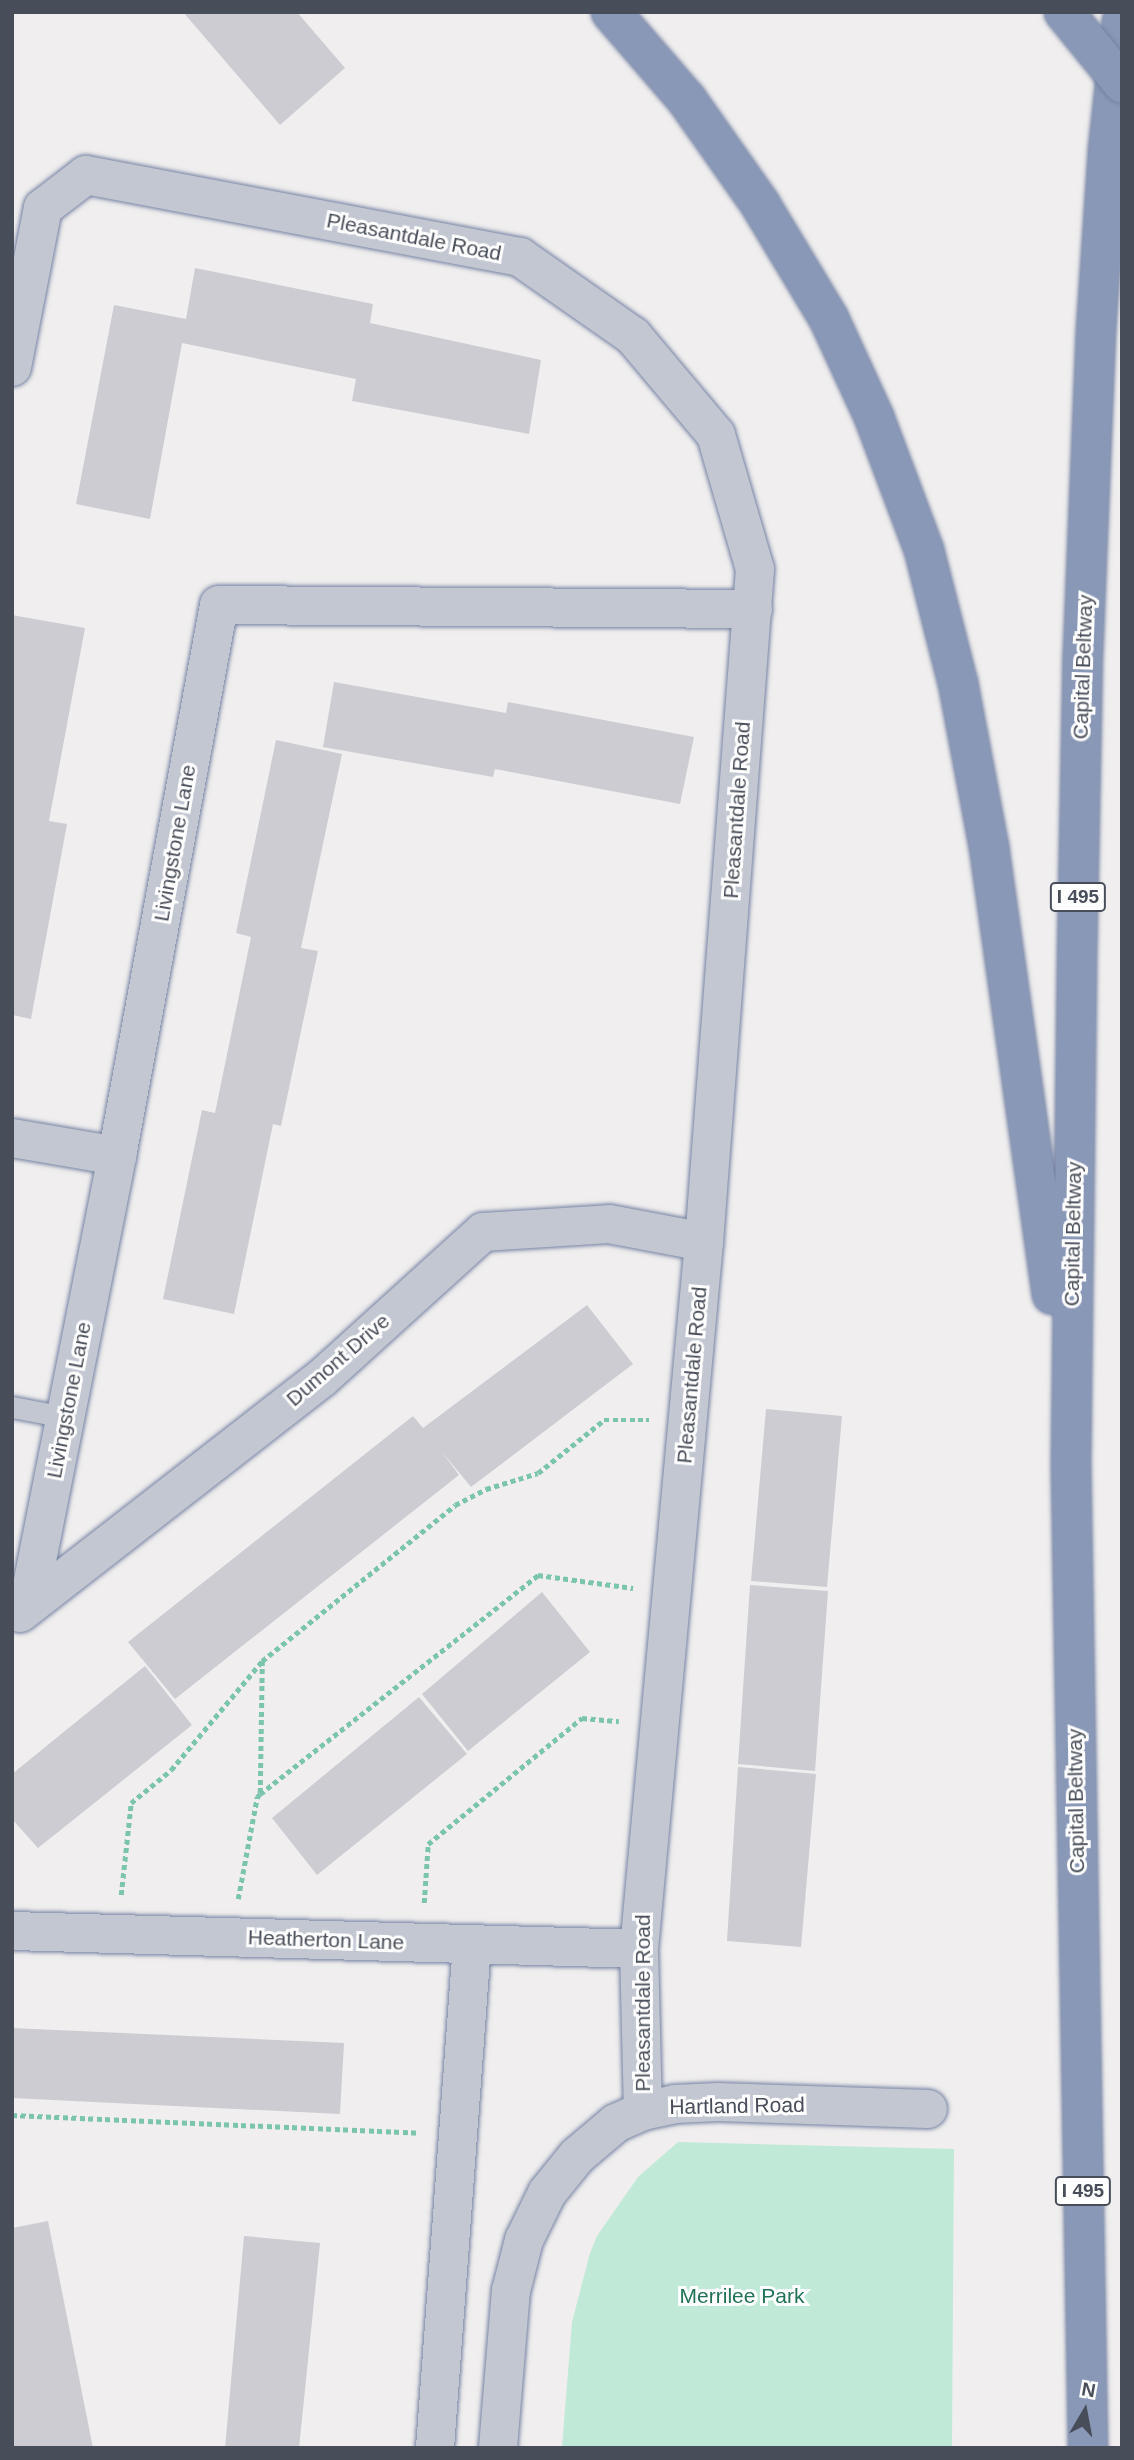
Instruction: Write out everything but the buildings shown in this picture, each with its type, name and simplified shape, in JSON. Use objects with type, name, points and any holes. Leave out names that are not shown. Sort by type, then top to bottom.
[{"type":"highway","points":[[611,12],[694,111],[760,204],[829,319],[874,417],[924,550],[958,683],[991,860],[1045,1227],[1071,1464]]},
{"type":"highway","points":[[1064,12],[1122,83]]},
{"type":"highway","name":"Capital Beltway","points":[[1088,2448],[1071,1464],[1083,654],[1108,150],[1122,21]]},
{"type":"street","name":"Pleasantdale Road","points":[[12,367],[43,208],[86,175],[520,257],[633,335],[716,435],[755,569],[705,1242],[639,1949],[643,2111]]},
{"type":"street","name":"Livingstone Lane","points":[[20,1613],[65,1417],[117,1156],[219,605],[753,609]]},
{"type":"street","points":[[12,1138],[117,1156]]},
{"type":"street","name":"Dumont Drive","points":[[20,1613],[322,1378],[483,1232],[609,1224],[705,1242]]},
{"type":"street","name":"Heatherton Lane","points":[[12,1931],[639,1949]]},
{"type":"street","points":[[435,2448],[472,1944]]},
{"type":"street","name":"Hartland Road","points":[[498,2448],[511,2291],[524,2240],[547,2193],[577,2156],[616,2123],[643,2111],[675,2104],[718,2102],[928,2109]]},
{"type":"lane","points":[[12,1407],[65,1417]]},
{"type":"path","points":[[117,1934],[131,1803],[171,1770],[262,1661],[455,1505],[486,1489],[538,1473],[604,1420],[630,1418],[688,1423]]},
{"type":"path","points":[[231,1937],[257,1797],[538,1575],[672,1593]]},
{"type":"path","points":[[260,1794],[262,1661]]},
{"type":"path","points":[[421,1942],[428,1843],[583,1718],[660,1726]]},
{"type":"path","points":[[12,2115],[458,2135]]},
{"type":"green space","name":"Merrilee Park","points":[[678,2142],[954,2149],[952,2448],[562,2448],[572,2322],[590,2253],[597,2236],[638,2177]]}]
